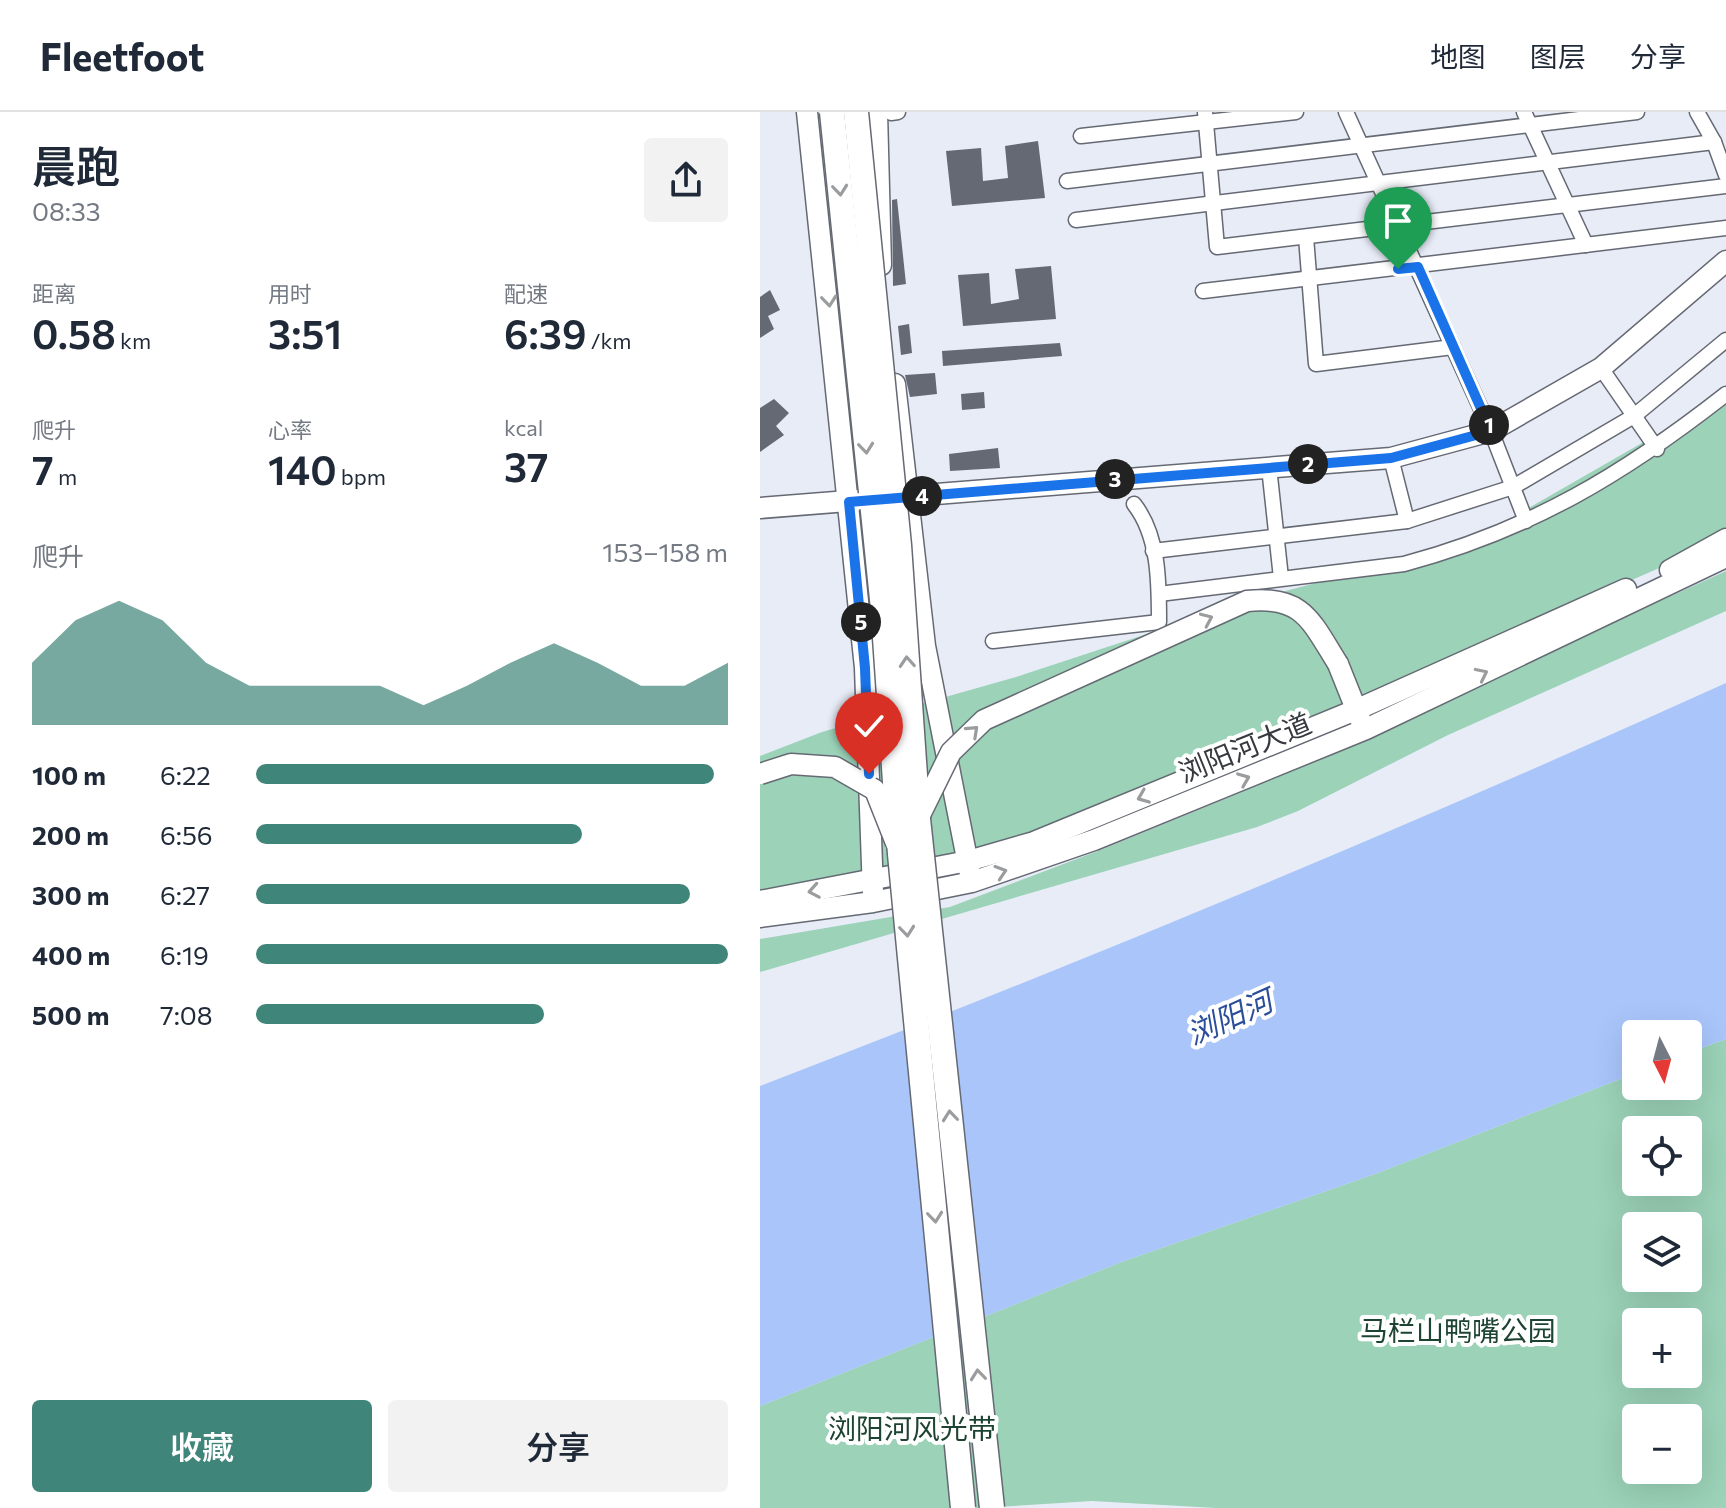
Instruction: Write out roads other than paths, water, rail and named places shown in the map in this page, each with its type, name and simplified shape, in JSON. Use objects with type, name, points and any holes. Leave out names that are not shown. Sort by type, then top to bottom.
[{"type":"highway","points":[[832,112],[883,609],[900,854],[963,1508]]},
{"type":"highway","points":[[856,112],[899,545],[918,819],[992,1508]]},
{"type":"main road","points":[[807,112],[865,668],[873,902]]},
{"type":"main road","points":[[877,112],[882,271],[925,646],[972,882]]},
{"type":"main road","points":[[760,508],[1391,458],[1491,431],[1601,368],[1724,267]]},
{"type":"main road","name":"浏阳河大道","points":[[760,901],[968,861],[1034,842],[1354,711],[1669,570],[1726,539]]},
{"type":"main road","name":"浏阳河大道","points":[[760,917],[873,902],[972,882],[1094,840],[1366,729],[1726,557]]},
{"type":"main road","points":[[918,819],[951,752],[984,720],[1247,601],[1276,598],[1308,616],[1338,664],[1354,711],[1366,729]]},
{"type":"main road","points":[[760,774],[791,764],[835,767],[875,790],[900,854]]},
{"type":"street","points":[[891,113],[898,112]]},
{"type":"street","points":[[1081,136],[1205,118],[1296,112]]},
{"type":"street","points":[[1346,112],[1491,431],[1526,521]]},
{"type":"street","points":[[1067,181],[1210,165],[1527,118],[1637,112]]},
{"type":"street","points":[[1697,112],[1714,142],[1726,175]]},
{"type":"street","points":[[1205,118],[1217,247],[1726,186]]},
{"type":"street","points":[[1527,118],[1586,245]]},
{"type":"street","points":[[1076,220],[1714,142]]},
{"type":"street","points":[[1203,291],[1309,281],[1726,228]]},
{"type":"street","points":[[1306,237],[1316,364],[1453,347]]},
{"type":"street","points":[[1153,551],[1407,521],[1513,487],[1634,416],[1726,340]]},
{"type":"street","points":[[1601,368],[1657,449]]},
{"type":"street","points":[[1159,594],[1404,564],[1526,521],[1572,500],[1657,449],[1726,394]]},
{"type":"street","points":[[1391,458],[1407,521]]},
{"type":"street","points":[[1269,467],[1281,578]]},
{"type":"street","points":[[993,641],[1159,622],[1159,594],[1149,523],[1134,504]]},
{"type":"water","name":"浏阳河","points":[[1726,683],[1726,1039],[1702,1048],[1702,1020],[1622,1020],[1622,1078],[1375,1174],[1124,1261],[760,1406],[760,1086],[1004,991],[1487,789]]},
{"type":"park label","name":"马栏山鸭嘴公园","points":[[1458,1331]]},
{"type":"park label","name":"浏阳河风光带","points":[[912,1429]]}]
